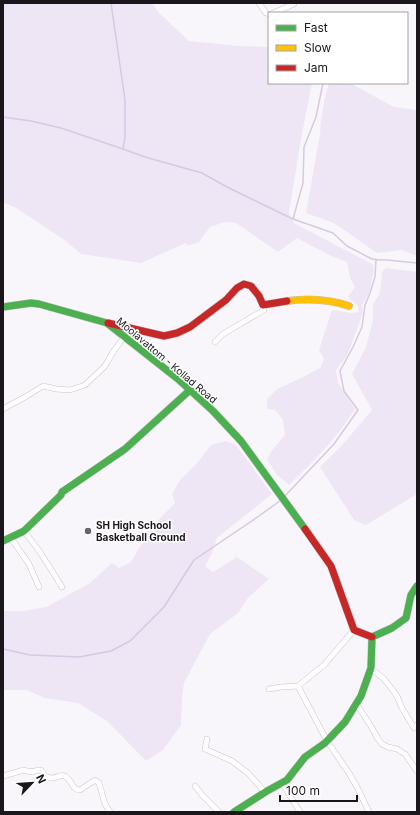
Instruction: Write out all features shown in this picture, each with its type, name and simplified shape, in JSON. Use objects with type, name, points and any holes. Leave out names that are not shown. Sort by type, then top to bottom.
[{"type":"main road","points":[[107,323],[164,336],[177,333],[213,310],[226,300],[237,288],[244,284],[251,286],[259,296],[262,305],[301,298],[344,303],[349,306]]},
{"type":"main road","name":"Moolavattom - Kollad Road","points":[[3,307],[38,304],[107,323],[214,411],[241,441],[331,566],[354,630]]},
{"type":"main road","points":[[3,541],[24,531],[61,495],[62,492],[125,449],[190,390]]},
{"type":"main road","points":[[354,630],[372,637],[392,628],[406,618],[411,595],[417,586]]},
{"type":"main road","points":[[235,812],[265,792],[287,780],[305,757],[326,741],[345,722],[361,696],[371,668],[372,637]]},
{"type":"street","points":[[259,3],[268,14]]},
{"type":"street","points":[[275,12],[294,4]]},
{"type":"street","points":[[215,342],[223,334],[264,310],[262,305]]},
{"type":"street","points":[[3,409],[43,386],[70,390],[85,385],[105,366],[124,337]]},
{"type":"street","points":[[24,531],[40,552],[62,587]]},
{"type":"street","points":[[11,538],[26,560],[39,587]]},
{"type":"street","points":[[269,689],[282,686],[298,686],[324,665],[354,630]]},
{"type":"street","points":[[371,668],[384,679],[397,696],[402,708],[414,728],[417,725]]},
{"type":"street","points":[[298,686],[326,741],[352,778],[369,812]]},
{"type":"street","points":[[356,703],[378,740],[388,748],[405,754],[417,770]]},
{"type":"street","points":[[207,739],[205,749],[232,761],[248,773],[265,792]]},
{"type":"street","points":[[3,776],[24,770],[29,772],[41,770],[45,776],[53,778],[63,775],[66,776],[77,790],[80,790],[95,780],[99,783],[105,804],[110,812]]},
{"type":"street","points":[[282,783],[300,812]]},
{"type":"street","points":[[196,786],[203,796],[219,812]]},
{"type":"shaded area","points":[[3,3],[152,3],[158,12],[189,41],[239,46],[268,47],[268,84],[312,84],[289,213],[294,223],[374,265],[369,293],[362,305],[363,313],[347,356],[336,370],[338,382],[355,409],[333,440],[289,485],[277,475],[267,459],[285,435],[283,420],[275,410],[267,409],[267,399],[277,389],[320,368],[324,359],[319,350],[332,310],[351,313],[359,312],[358,306],[348,297],[355,287],[350,278],[347,262],[331,256],[297,238],[278,252],[236,223],[225,222],[210,227],[199,242],[188,246],[186,243],[141,263],[81,254],[63,239],[18,209],[3,202]]},
{"type":"shaded area","points":[[329,84],[352,84],[394,107],[417,110],[417,256],[402,250],[377,253],[334,223],[306,213],[325,97]]},
{"type":"shaded area","points":[[386,268],[417,272],[417,494],[366,525],[354,520],[320,467],[344,443],[372,410],[352,374],[366,347],[373,320],[373,304],[380,293],[382,272]]},
{"type":"shaded area","points":[[226,441],[236,445],[272,494],[217,538],[212,553],[205,566],[213,572],[237,557],[269,579],[248,598],[238,613],[210,634],[184,683],[181,725],[163,750],[146,761],[107,721],[78,703],[44,698],[27,690],[3,690],[3,611],[23,611],[46,607],[90,583],[112,563],[119,568],[131,562],[148,533],[175,503],[172,494],[180,480],[198,462],[211,445]]},
{"type":"waterway","points":[[111,3],[125,100],[125,138],[123,149]]},
{"type":"waterway","points":[[293,219],[303,183],[304,147],[316,117],[323,84]]},
{"type":"waterway","points":[[3,117],[31,121],[61,128],[145,157],[202,173],[227,187],[293,219],[333,233],[347,246],[372,259],[417,263]]},
{"type":"waterway","points":[[284,497],[334,444],[358,410],[344,391],[340,371],[362,327],[365,305],[375,277],[376,260]]},
{"type":"waterway","points":[[3,649],[30,655],[79,657],[111,651],[130,641],[164,607],[194,560],[281,500]]},
{"type":"traffic: fast","points":[[3,307],[31,303],[39,304],[107,323],[178,379],[213,411],[241,441],[305,529]]},
{"type":"traffic: fast","points":[[3,541],[24,531],[61,495],[62,492],[125,449],[190,390]]},
{"type":"traffic: fast","points":[[234,812],[287,780],[305,757],[325,743],[345,722],[361,696],[371,668],[372,637],[392,628],[406,618],[411,595],[417,586]]},
{"type":"traffic: slow","points":[[287,301],[318,300],[349,306]]},
{"type":"traffic: jam","points":[[108,323],[164,336],[177,333],[190,327],[226,300],[237,288],[244,284],[251,286],[259,296],[263,305],[287,301]]},
{"type":"traffic: jam","points":[[305,529],[331,566],[354,630],[372,637]]},
{"type":"place","name":"SH High School Basketball Ground","points":[[88,531]]}]
